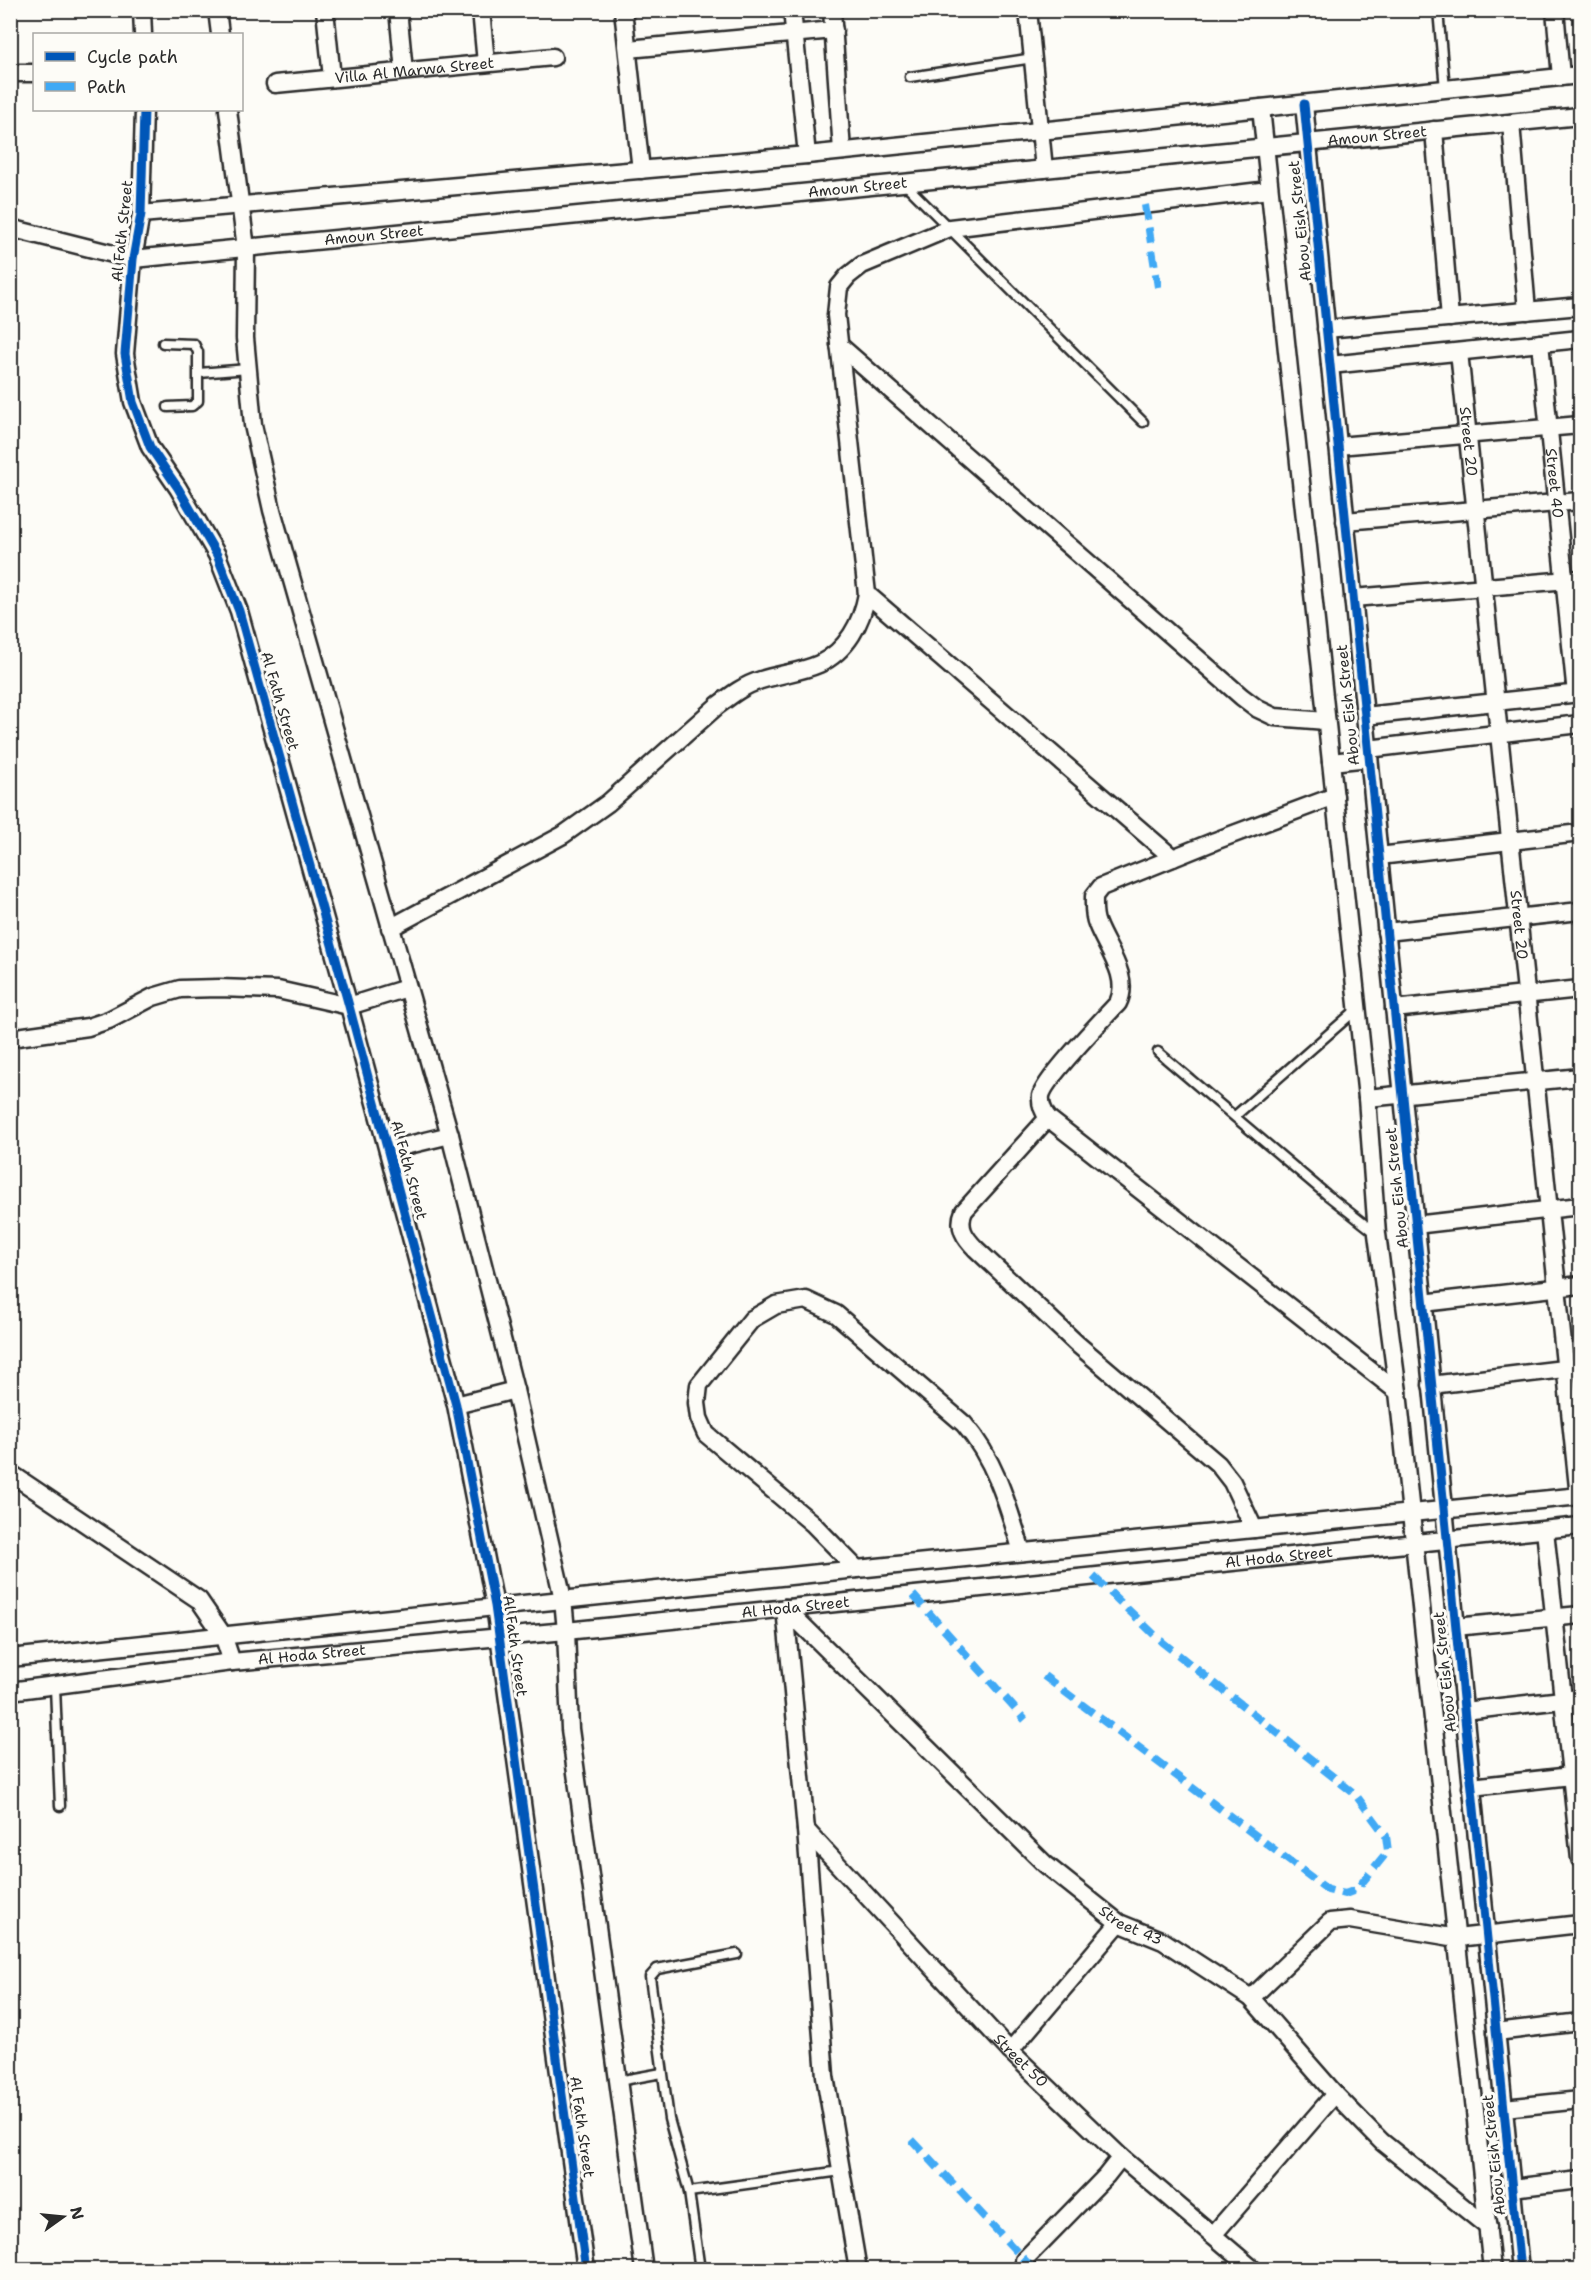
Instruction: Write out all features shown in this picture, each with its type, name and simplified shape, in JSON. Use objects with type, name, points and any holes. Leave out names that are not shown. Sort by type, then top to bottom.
[{"type":"street","points":[[142,10],[143,33]]},
{"type":"street","points":[[217,10],[220,33]]},
{"type":"street","points":[[325,10],[332,78]]},
{"type":"street","points":[[398,10],[404,71]]},
{"type":"street","points":[[481,10],[486,63]]},
{"type":"street","points":[[623,10],[641,170]]},
{"type":"street","points":[[792,10],[807,155]]},
{"type":"street","points":[[832,10],[842,151]]},
{"type":"street","points":[[1028,10],[1044,169]]},
{"type":"street","points":[[1555,10],[1562,77]]},
{"type":"street","points":[[628,50],[834,30]]},
{"type":"street","name":"Villa Al Marwa Street","points":[[275,84],[553,57]]},
{"type":"street","points":[[10,73],[33,73]]},
{"type":"street","points":[[141,214],[807,155],[1581,75]]},
{"type":"street","name":"Abou Eish Street","points":[[1304,104],[1520,2270]]},
{"type":"street","name":"Abou Eish Street","points":[[1261,108],[1367,1098],[1377,1234],[1398,1392],[1492,2270]]},
{"type":"street","name":"Al Fath Street","points":[[144,111],[141,214],[133,259],[125,354],[132,402],[150,447],[178,488],[217,555],[239,611],[456,1405],[495,1606],[586,2270]]},
{"type":"street","points":[[228,111],[246,248],[245,338],[253,425],[272,510],[450,1135],[515,1390],[563,1599],[567,1631],[570,1729],[644,2270]]},
{"type":"street","name":"Amoun Street","points":[[10,228],[133,259],[1581,116]]},
{"type":"street","points":[[1511,123],[1527,311]]},
{"type":"street","points":[[1434,130],[1450,318]]},
{"type":"street","points":[[390,928],[563,835],[587,819],[738,690],[759,680],[820,663],[836,653],[851,636],[863,615],[867,594],[836,300],[839,287],[848,276],[862,265],[950,228],[1269,190]]},
{"type":"street","points":[[1326,329],[1581,306]]},
{"type":"street","points":[[1330,365],[1581,339]]},
{"type":"street","name":"Street 40","points":[[1540,343],[1557,504],[1573,580],[1578,694]]},
{"type":"street","points":[[839,345],[1242,698],[1275,717],[1326,721]]},
{"type":"street","name":"Street 20","points":[[1460,352],[1557,1288],[1573,1367],[1580,1496]]},
{"type":"street","points":[[1338,446],[1581,425]]},
{"type":"street","points":[[1345,521],[1581,501]]},
{"type":"street","points":[[1353,598],[1573,580]]},
{"type":"street","points":[[867,594],[1173,858]]},
{"type":"street","points":[[1365,716],[1578,694]]},
{"type":"street","points":[[1331,762],[1368,754],[1499,734],[1580,729]]},
{"type":"street","points":[[1335,796],[1101,888],[1094,896],[1096,922],[1121,978],[1122,995],[1118,1003],[1048,1082],[1040,1099],[1042,1109],[1048,1118],[1398,1392]]},
{"type":"street","points":[[1379,856],[1581,833]]},
{"type":"street","points":[[1386,933],[1581,911]]},
{"type":"street","points":[[10,1038],[54,1030],[88,1028],[109,1020],[153,997],[180,989],[219,987],[278,990],[348,1006],[408,988]]},
{"type":"street","points":[[1394,1009],[1581,989]]},
{"type":"street","points":[[1367,1098],[1581,1077]]},
{"type":"street","points":[[1048,1118],[964,1211],[960,1221],[967,1239],[1076,1343],[1218,1464],[1232,1482],[1254,1529]]},
{"type":"street","points":[[388,1150],[450,1135]]},
{"type":"street","points":[[1415,1225],[1581,1206]]},
{"type":"street","points":[[1423,1303],[1581,1285]]},
{"type":"street","points":[[857,1569],[812,1523],[714,1442],[706,1434],[699,1418],[697,1403],[699,1385],[752,1319],[776,1305],[806,1300],[836,1314],[964,1424],[980,1443],[1000,1482],[1022,1552]]},
{"type":"street","points":[[1431,1385],[1573,1367]]},
{"type":"street","points":[[456,1405],[515,1390]]},
{"type":"street","points":[[10,1473],[199,1600],[223,1635],[232,1662]]},
{"type":"street","name":"Al Hoda Street","points":[[10,1658],[495,1606],[1580,1496]]},
{"type":"street","name":"Al Hoda Street","points":[[10,1692],[232,1662],[567,1631],[1581,1526]]},
{"type":"street","points":[[1545,1530],[1563,1700],[1576,1776],[1581,1859]]},
{"type":"street","points":[[785,1608],[806,1830],[825,2076],[858,2270]]},
{"type":"street","name":"Street 43","points":[[785,1608],[1045,1864],[1119,1923],[1163,1941],[1251,1998],[1335,2094],[1382,2142],[1488,2227]]},
{"type":"street","points":[[1455,1627],[1581,1615]]},
{"type":"street","points":[[1464,1711],[1581,1698]]},
{"type":"street","points":[[1472,1787],[1576,1776]]},
{"type":"street","name":"Street 50","points":[[806,1830],[1010,2051],[1121,2157],[1254,2270]]},
{"type":"street","points":[[1251,1998],[1330,1922],[1340,1919],[1457,1938],[1581,1924]]},
{"type":"street","points":[[1010,2051],[1119,1923]]},
{"type":"street","points":[[1496,2032],[1581,2022]]},
{"type":"street","points":[[1213,2235],[1335,2094]]},
{"type":"street","points":[[1504,2108],[1581,2100]]},
{"type":"street","points":[[1024,2260],[1106,2176],[1121,2157]]},
{"type":"street","points":[[1512,2188],[1581,2180]]},
{"type":"lane","points":[[1438,10],[1445,89]]},
{"type":"lane","points":[[910,78],[1033,58]]},
{"type":"lane","points":[[904,183],[1143,422]]},
{"type":"lane","points":[[162,343],[194,344],[198,352],[199,398],[197,404],[168,408]]},
{"type":"lane","points":[[199,373],[248,369]]},
{"type":"lane","points":[[1235,1116],[1356,1010]]},
{"type":"lane","points":[[1158,1052],[1377,1234]]},
{"type":"lane","points":[[55,1686],[60,1806]]},
{"type":"lane","points":[[700,2270],[689,2192],[672,2134],[650,1982],[657,1969],[737,1954]]},
{"type":"lane","points":[[618,2080],[662,2073]]},
{"type":"lane","points":[[689,2192],[841,2171]]},
{"type":"marked path","points":[[1145,205],[1158,287]]},
{"type":"marked path","points":[[1044,1676],[1328,1890],[1345,1894],[1356,1890],[1388,1851],[1386,1836],[1355,1794],[1162,1642],[1093,1576]]},
{"type":"marked path","points":[[913,1595],[1025,1720]]},
{"type":"marked path","points":[[912,2140],[1034,2270]]},
{"type":"cycle path","points":[[1304,104],[1520,2270]]},
{"type":"cycle path","points":[[144,111],[141,214],[133,259],[125,354],[133,402],[150,447],[178,488],[217,555],[239,611],[349,1006],[456,1405],[495,1606],[586,2270]]}]
